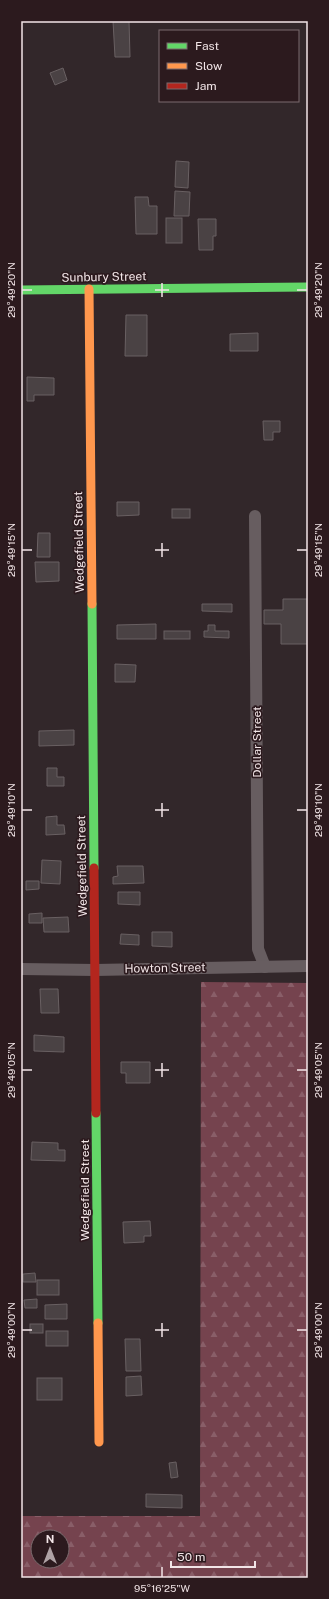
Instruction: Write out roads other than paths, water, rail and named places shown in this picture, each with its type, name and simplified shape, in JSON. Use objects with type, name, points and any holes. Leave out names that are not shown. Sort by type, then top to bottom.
[{"type":"street","name":"Sunbury Street","points":[[21,290],[308,286]]},
{"type":"street","name":"Wedgefield Street","points":[[89,289],[99,1442]]},
{"type":"street","name":"Dollar Street","points":[[255,516],[258,949],[265,966]]},
{"type":"street","name":"Howton Street","points":[[21,969],[95,970],[308,966]]}]
